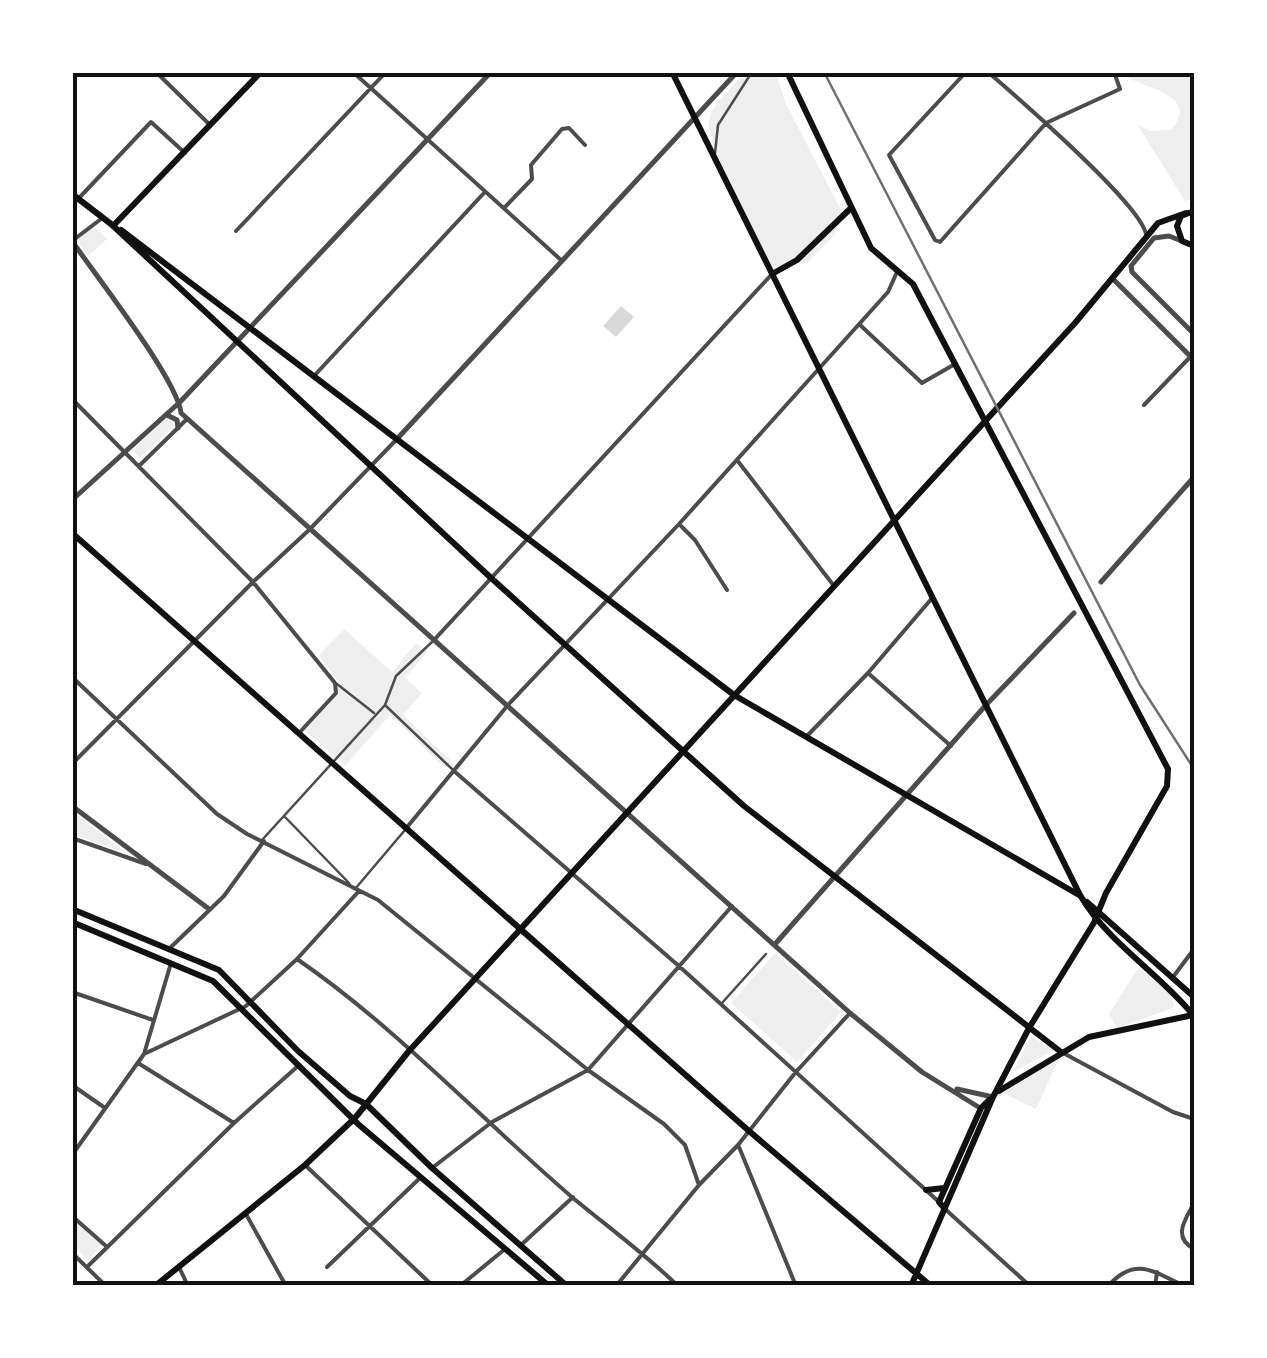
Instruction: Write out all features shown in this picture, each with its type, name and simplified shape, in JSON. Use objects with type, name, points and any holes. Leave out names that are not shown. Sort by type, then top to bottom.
[{"type":"main road","points":[[672,72],[1080,895],[1194,1015],[1104,1032],[1016,1078],[992,1097]]},
{"type":"main road","points":[[109,223],[184,153],[256,74]]},
{"type":"main road","points":[[787,74],[876,256],[913,284],[1169,775],[1167,786],[1107,891],[1097,917],[984,1110],[945,1187],[942,1206]]},
{"type":"main road","points":[[75,196],[734,695],[1080,895]]},
{"type":"main road","points":[[772,274],[796,260],[851,207]]},
{"type":"main road","points":[[154,1286],[305,1166],[356,1118],[410,1050],[1075,323],[1158,223],[1192,211]]},
{"type":"main road","points":[[1192,211],[1177,226],[1182,241],[1194,246]]},
{"type":"main road","points":[[109,223],[490,578],[744,806],[1061,1052]]},
{"type":"main road","points":[[228,332],[237,328],[239,320]]},
{"type":"main road","points":[[72,534],[629,1026],[931,1286]]},
{"type":"main road","points":[[72,908],[219,970],[350,1096],[366,1104],[432,1168],[568,1286]]},
{"type":"main road","points":[[1097,917],[1194,997]]},
{"type":"main road","points":[[72,922],[213,980],[358,1124],[548,1285],[557,1276]]},
{"type":"main road","points":[[119,941],[124,929]]},
{"type":"main road","points":[[911,1286],[984,1110]]},
{"type":"main road","points":[[926,1190],[945,1187]]},
{"type":"street","points":[[156,72],[210,126]]},
{"type":"street","points":[[353,72],[562,261]]},
{"type":"street","points":[[236,231],[386,72]]},
{"type":"street","points":[[72,500],[180,402],[491,72]]},
{"type":"street","points":[[72,764],[310,530],[737,72]]},
{"type":"street","points":[[714,160],[718,125],[752,72]]},
{"type":"street","points":[[966,72],[890,155],[935,240],[940,242],[1046,123],[1120,89],[1114,72]]},
{"type":"street","points":[[988,72],[1046,123],[1143,221],[1146,239]]},
{"type":"street","points":[[75,196],[151,122],[184,153]]},
{"type":"street","points":[[504,208],[532,179],[531,164],[562,129],[569,128],[585,145]]},
{"type":"street","points":[[314,376],[486,191]]},
{"type":"street","points":[[1143,221],[1158,223]]},
{"type":"street","points":[[109,223],[72,241],[180,402],[181,413],[850,1013],[922,1072],[984,1110]]},
{"type":"street","points":[[1182,241],[1169,236],[1154,238],[1132,261],[1132,272],[1194,334]]},
{"type":"street","points":[[144,1054],[241,1010],[296,959],[508,705],[679,524],[888,292],[896,272]]},
{"type":"street","points":[[170,948],[224,896],[284,816],[385,705],[396,676],[434,640],[772,274]]},
{"type":"street","points":[[1112,278],[1193,356],[1144,405]]},
{"type":"street","points":[[859,324],[922,383],[954,364]]},
{"type":"street","points":[[72,400],[253,582],[336,684],[376,715]]},
{"type":"street","points":[[167,415],[176,420],[178,428]]},
{"type":"street","points":[[139,466],[187,419]]},
{"type":"street","points":[[737,460],[834,586]]},
{"type":"street","points":[[1100,582],[1194,477]]},
{"type":"street","points":[[679,524],[695,540],[727,590]]},
{"type":"street","points":[[806,737],[868,673],[932,597]]},
{"type":"street","points":[[776,943],[986,706],[1074,614]]},
{"type":"street","points":[[868,673],[951,746]]},
{"type":"street","points":[[72,677],[217,814],[378,900],[588,1070],[677,1135],[685,1145],[699,1185]]},
{"type":"street","points":[[300,733],[333,697],[336,684]]},
{"type":"street","points":[[385,705],[1030,1286]]},
{"type":"street","points":[[72,806],[208,909]]},
{"type":"street","points":[[284,816],[357,890]]},
{"type":"street","points":[[72,838],[146,864]]},
{"type":"street","points":[[432,1168],[492,1122],[588,1070],[732,906]]},
{"type":"street","points":[[1172,977],[1194,949]]},
{"type":"street","points":[[721,1004],[766,954]]},
{"type":"street","points":[[296,959],[352,1000],[678,1286]]},
{"type":"street","points":[[73,1153],[144,1054],[172,962]]},
{"type":"street","points":[[72,992],[152,1020]]},
{"type":"street","points":[[616,1286],[850,1013]]},
{"type":"street","points":[[1061,1052],[1172,1112],[1194,1118]]},
{"type":"street","points":[[138,1063],[234,1123]]},
{"type":"street","points":[[88,1266],[299,1065]]},
{"type":"street","points":[[72,1085],[106,1108]]},
{"type":"street","points":[[950,1087],[992,1097]]},
{"type":"street","points":[[738,1145],[796,1286]]},
{"type":"street","points":[[305,1166],[433,1286]]},
{"type":"street","points":[[327,1267],[422,1176]]},
{"type":"street","points":[[521,1245],[573,1197]]},
{"type":"street","points":[[1194,1204],[1181,1234],[1185,1244],[1194,1249]]},
{"type":"street","points":[[246,1215],[286,1286]]},
{"type":"street","points":[[72,1216],[106,1246]]},
{"type":"street","points":[[460,1286],[505,1249]]},
{"type":"street","points":[[72,1253],[106,1286]]},
{"type":"street","points":[[179,1266],[188,1286]]},
{"type":"street","points":[[1108,1286],[1121,1272],[1131,1268],[1157,1272],[1184,1286]]},
{"type":"street","points":[[1155,1286],[1157,1272]]},
{"type":"shaded area","points":[[744,73],[776,73],[785,102],[843,214],[835,234],[807,263],[771,267],[713,146],[710,116]]},
{"type":"shaded area","points":[[1122,73],[1194,73],[1194,198],[1185,201],[1137,124],[1150,131],[1171,130],[1179,117],[1179,107],[1164,93]]},
{"type":"shaded area","points":[[94,226],[107,239],[88,256],[77,240]]},
{"type":"shaded area","points":[[621,306],[634,317],[616,337],[603,326]]},
{"type":"shaded area","points":[[167,417],[175,425],[140,458],[133,450]]},
{"type":"shaded area","points":[[344,629],[392,672],[416,643],[427,652],[405,678],[422,693],[403,715],[451,761],[445,768],[390,715],[345,766],[304,730],[340,684],[319,655]]},
{"type":"shaded area","points":[[73,812],[126,853],[73,834]]},
{"type":"shaded area","points":[[775,953],[841,1012],[797,1062],[731,1003]]},
{"type":"shaded area","points":[[1139,967],[1171,995],[1173,1008],[1117,1028],[1109,1014]]},
{"type":"shaded area","points":[[1031,1036],[1054,1050],[1013,1072]]},
{"type":"shaded area","points":[[1059,1059],[1036,1109],[1003,1093]]},
{"type":"shaded area","points":[[72,1219],[102,1244],[89,1260],[73,1246]]},
{"type":"railway","points":[[824,72],[1140,685],[1194,769]]}]
